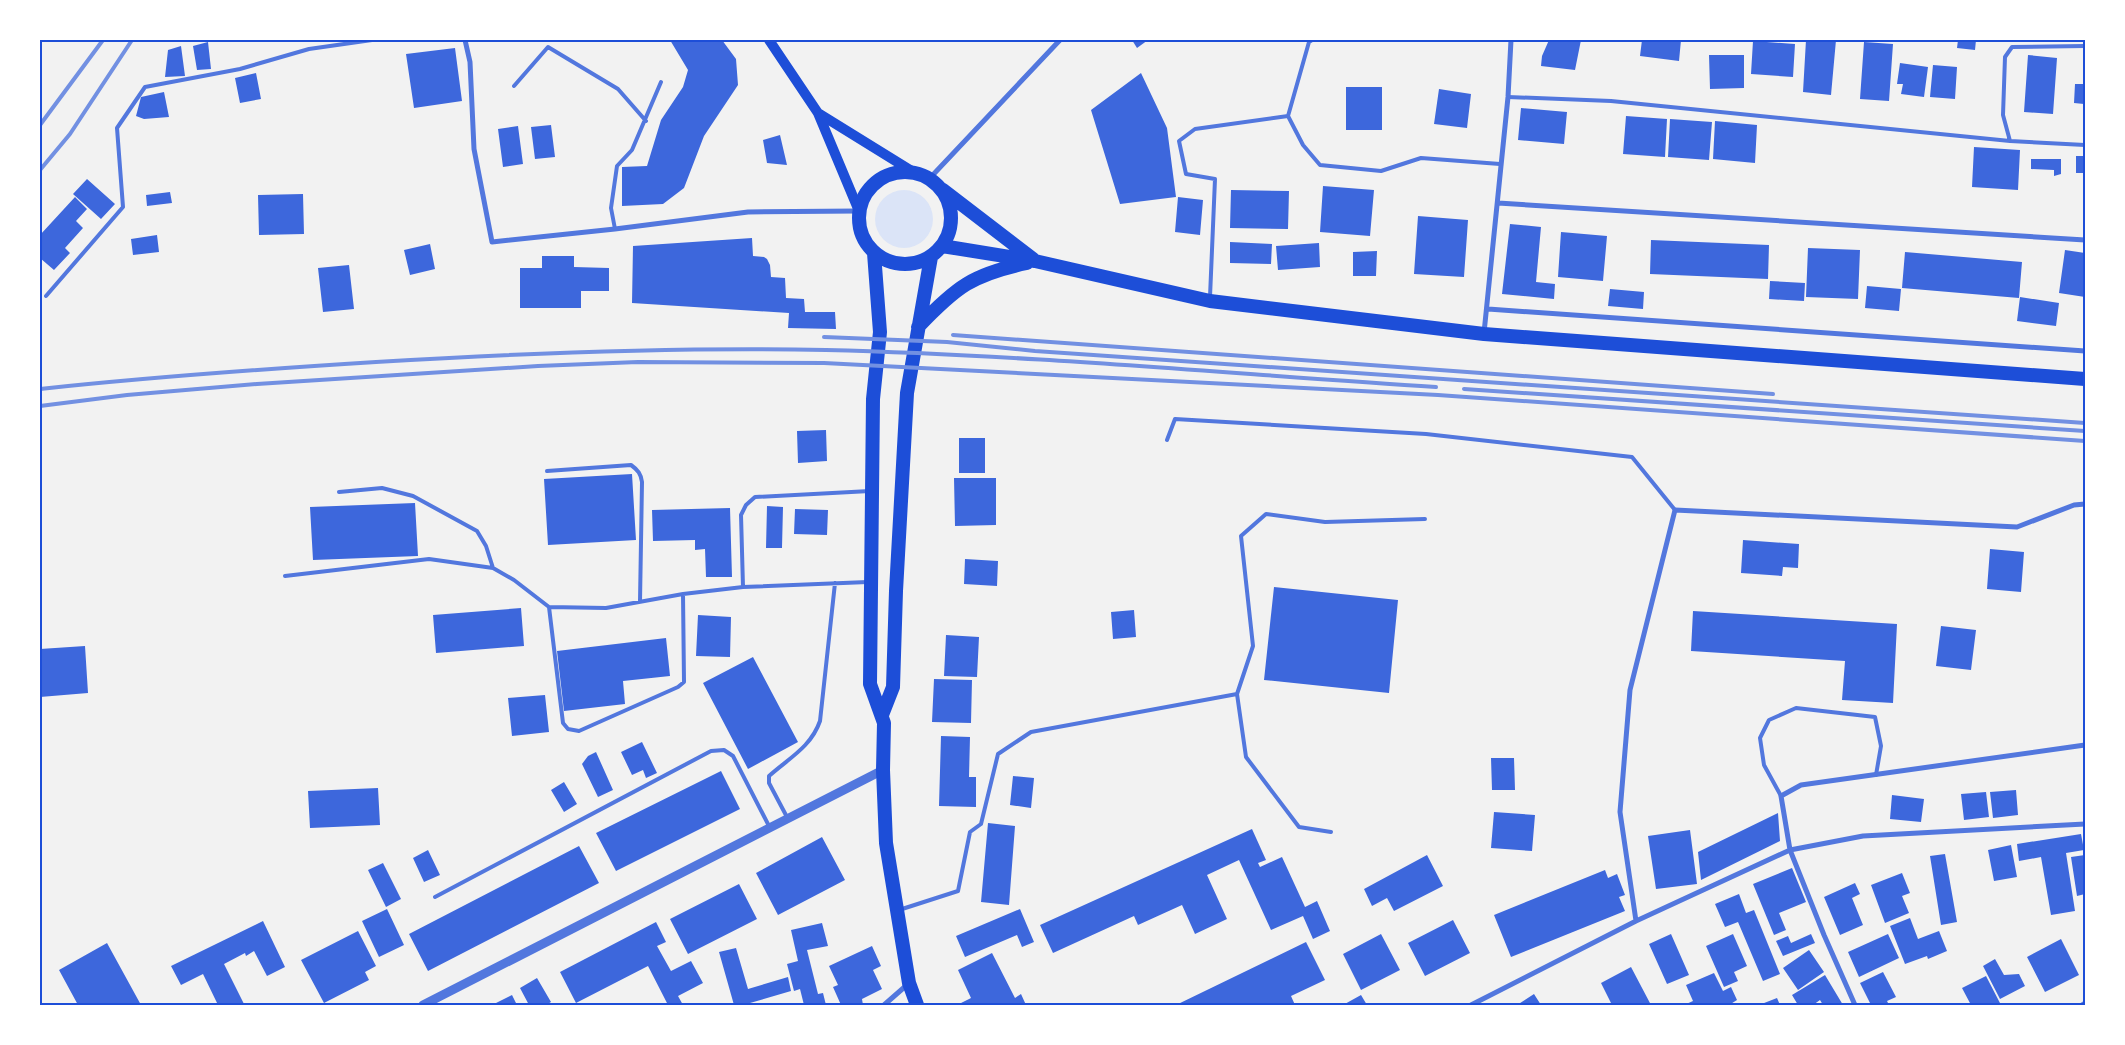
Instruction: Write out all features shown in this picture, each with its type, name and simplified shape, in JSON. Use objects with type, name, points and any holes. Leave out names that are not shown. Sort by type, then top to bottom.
[{"type":"highway","points":[[941,189],[951,217],[949,232],[942,246],[931,257],[917,263],[902,264],[887,261],[874,253],[864,241],[859,226],[859,211],[863,196],[872,184],[885,176],[900,172],[915,173],[929,179],[1035,262]]},
{"type":"highway","points":[[942,246],[1035,262],[1210,301],[1484,334],[2085,379]]},
{"type":"highway","points":[[874,253],[880,332],[873,399],[870,684],[884,723],[886,843],[909,983],[917,1005]]},
{"type":"highway","points":[[882,715],[893,687],[896,591],[907,393],[931,257]]},
{"type":"highway","points":[[918,327],[943,301],[961,286],[1002,268],[1035,262]]},
{"type":"main road","points":[[769,40],[818,113],[859,211]]},
{"type":"main road","points":[[818,113],[915,173]]},
{"type":"street","points":[[465,40],[470,62],[474,150],[492,242],[748,212],[859,211]]},
{"type":"street","points":[[929,179],[1060,40]]},
{"type":"street","points":[[1484,334],[1508,97],[1511,40]]},
{"type":"street","points":[[1498,203],[2085,240]]},
{"type":"street","points":[[1488,309],[2085,351]]},
{"type":"street","points":[[1636,921],[1620,812],[1630,690],[1675,510],[2017,527],[2074,505],[2085,504]]},
{"type":"street","points":[[1856,1005],[1824,934],[1790,850],[1781,796],[1801,785],[2085,745]]},
{"type":"street","points":[[429,1004],[884,770]]},
{"type":"street","points":[[1471,1005],[1636,921],[1790,850],[1863,836],[2085,824]]},
{"type":"street","points":[[884,1005],[909,983]]},
{"type":"lane","points":[[46,296],[123,207],[117,128],[145,87],[240,68],[308,49],[372,40]]},
{"type":"lane","points":[[1312,40],[1309,42],[1288,116],[1303,145],[1320,165],[1380,171],[1421,158],[1500,164]]},
{"type":"lane","points":[[2010,141],[2003,115],[2005,57],[2012,47],[2085,46]]},
{"type":"lane","points":[[514,86],[548,47],[618,89],[646,121]]},
{"type":"lane","points":[[615,229],[611,208],[617,166],[632,150],[646,121],[661,82]]},
{"type":"lane","points":[[1508,97],[1611,101],[2010,141],[2085,145]]},
{"type":"lane","points":[[1210,301],[1215,179],[1186,174],[1179,141],[1195,129],[1288,116]]},
{"type":"lane","points":[[1167,440],[1176,418],[1426,434],[1632,457],[1675,510]]},
{"type":"lane","points":[[547,471],[631,465],[638,470],[642,482],[640,602]]},
{"type":"lane","points":[[339,492],[382,488],[413,496],[477,532],[486,546],[493,568]]},
{"type":"lane","points":[[743,587],[741,515],[746,505],[754,497],[873,491]]},
{"type":"lane","points":[[1331,832],[1299,827],[1246,757],[1236,694],[1253,646],[1241,536],[1266,514],[1325,522],[1425,519]]},
{"type":"lane","points":[[285,576],[429,559],[493,568],[514,580],[549,607],[606,608],[683,594],[743,587],[870,582]]},
{"type":"lane","points":[[788,819],[769,783],[769,776],[805,746],[815,734],[820,721],[835,583]]},
{"type":"lane","points":[[549,607],[563,723],[568,729],[579,731],[678,687],[684,682],[683,594]]},
{"type":"lane","points":[[897,911],[958,891],[970,832],[980,824],[998,754],[1031,732],[1236,694]]},
{"type":"lane","points":[[1781,796],[1764,765],[1760,738],[1769,720],[1796,708],[1875,717],[1881,746],[1876,774]]},
{"type":"lane","points":[[435,897],[711,751],[724,750],[733,756],[770,828]]},
{"type":"shaded area","points":[[904,190],[915,192],[928,203],[933,219],[931,230],[920,243],[904,248],[893,246],[880,235],[875,219],[877,208],[888,195]]},
{"type":"building","points":[[670,40],[722,40],[736,59],[738,85],[704,136],[684,188],[663,204],[622,206],[622,167],[647,166],[661,120],[683,87],[688,70]]},
{"type":"building","points":[[1132,40],[1148,40],[1137,48]]},
{"type":"building","points":[[1549,40],[1581,40],[1575,70],[1541,66],[1542,56]]},
{"type":"building","points":[[1642,40],[1681,40],[1679,61],[1640,56]]},
{"type":"building","points":[[1806,40],[1836,40],[1831,95],[1803,92]]},
{"type":"building","points":[[1958,40],[1976,40],[1975,50],[1957,48]]},
{"type":"building","points":[[1753,41],[1795,44],[1793,77],[1751,74]]},
{"type":"building","points":[[208,42],[211,69],[197,70],[193,46]]},
{"type":"building","points":[[1864,42],[1893,44],[1889,101],[1860,99]]},
{"type":"building","points":[[181,46],[185,76],[165,77],[168,50]]},
{"type":"building","points":[[455,48],[462,101],[414,108],[406,54]]},
{"type":"building","points":[[1709,55],[1744,55],[1744,88],[1710,89]]},
{"type":"building","points":[[2028,55],[2057,58],[2053,114],[2024,112]]},
{"type":"building","points":[[1900,63],[1928,67],[1924,97],[1901,94],[1903,84],[1897,84]]},
{"type":"building","points":[[1933,65],[1957,67],[1955,99],[1930,97]]},
{"type":"building","points":[[256,73],[261,99],[240,103],[235,78]]},
{"type":"building","points":[[1141,73],[1167,128],[1176,197],[1120,204],[1091,110]]},
{"type":"building","points":[[2075,84],[2085,84],[2084,104],[2074,103]]},
{"type":"building","points":[[1346,87],[1382,87],[1382,130],[1346,130]]},
{"type":"building","points":[[1439,89],[1471,94],[1467,128],[1434,124]]},
{"type":"building","points":[[164,92],[169,117],[144,119],[136,116],[141,97]]},
{"type":"building","points":[[1521,108],[1567,112],[1564,144],[1518,140]]},
{"type":"building","points":[[1626,116],[1667,119],[1665,157],[1623,154]]},
{"type":"building","points":[[1670,119],[1712,122],[1709,160],[1668,157]]},
{"type":"building","points":[[1715,121],[1757,125],[1755,163],[1713,159]]},
{"type":"building","points":[[551,125],[555,157],[535,159],[531,127]]},
{"type":"building","points":[[518,126],[523,164],[503,167],[498,129]]},
{"type":"building","points":[[780,135],[787,165],[767,163],[763,140]]},
{"type":"building","points":[[1974,147],[2020,150],[2018,190],[1972,187]]},
{"type":"building","points":[[2076,156],[2085,156],[2085,173],[2076,173]]},
{"type":"building","points":[[2031,159],[2061,159],[2061,174],[2054,176],[2054,170],[2031,169]]},
{"type":"building","points":[[87,179],[115,204],[101,219],[73,194]]},
{"type":"building","points":[[1323,186],[1374,190],[1370,236],[1320,232]]},
{"type":"building","points":[[1231,190],[1289,191],[1288,229],[1230,228]]},
{"type":"building","points":[[170,192],[172,203],[147,206],[146,195]]},
{"type":"building","points":[[303,194],[304,234],[259,235],[258,195]]},
{"type":"building","points":[[75,197],[87,209],[76,221],[83,228],[65,248],[70,253],[54,270],[40,258],[40,235]]},
{"type":"building","points":[[1178,197],[1203,200],[1200,235],[1175,232]]},
{"type":"building","points":[[1418,216],[1468,220],[1464,277],[1414,274]]},
{"type":"building","points":[[1510,224],[1541,227],[1536,282],[1555,284],[1554,299],[1502,294]]},
{"type":"building","points":[[1561,232],[1607,236],[1603,281],[1558,277]]},
{"type":"building","points":[[157,235],[159,252],[133,255],[131,239]]},
{"type":"building","points":[[752,238],[753,256],[767,259],[770,265],[771,277],[785,278],[786,298],[804,299],[805,312],[835,312],[836,329],[788,328],[789,313],[632,303],[633,246]]},
{"type":"building","points":[[1651,240],[1769,245],[1768,279],[1650,274]]},
{"type":"building","points":[[1230,242],[1272,244],[1271,264],[1230,263]]},
{"type":"building","points":[[1319,243],[1320,267],[1278,270],[1276,246]]},
{"type":"building","points":[[430,244],[435,269],[410,275],[404,250]]},
{"type":"building","points":[[1808,248],[1860,250],[1858,299],[1806,297]]},
{"type":"building","points":[[2065,250],[2085,253],[2085,297],[2059,293]]},
{"type":"building","points":[[1377,251],[1376,276],[1353,276],[1353,252]]},
{"type":"building","points":[[1905,252],[2022,262],[2019,298],[1902,288]]},
{"type":"building","points":[[542,256],[574,256],[574,267],[609,268],[609,291],[581,291],[581,308],[520,308],[520,268],[542,268]]},
{"type":"building","points":[[349,265],[354,309],[323,312],[318,268]]},
{"type":"building","points":[[1770,281],[1805,283],[1804,301],[1769,299]]},
{"type":"building","points":[[1867,286],[1901,289],[1899,311],[1865,308]]},
{"type":"building","points":[[1610,289],[1644,292],[1643,309],[1608,306]]},
{"type":"building","points":[[2020,297],[2059,303],[2056,326],[2017,321]]},
{"type":"building","points":[[826,430],[827,461],[798,463],[797,431]]},
{"type":"building","points":[[959,438],[985,438],[985,473],[959,473]]},
{"type":"building","points":[[632,474],[636,540],[548,545],[544,479]]},
{"type":"building","points":[[954,478],[996,478],[996,525],[955,526]]},
{"type":"building","points":[[415,503],[418,556],[313,560],[310,507]]},
{"type":"building","points":[[767,506],[783,507],[782,548],[766,548]]},
{"type":"building","points":[[730,508],[732,577],[706,577],[705,549],[695,550],[695,540],[653,541],[652,510]]},
{"type":"building","points":[[795,509],[828,510],[827,535],[794,534]]},
{"type":"building","points":[[1743,540],[1799,544],[1798,568],[1783,567],[1782,576],[1741,573]]},
{"type":"building","points":[[1990,549],[2024,552],[2021,592],[1987,589]]},
{"type":"building","points":[[965,559],[998,561],[997,586],[964,584]]},
{"type":"building","points":[[1274,587],[1398,600],[1389,693],[1264,680]]},
{"type":"building","points":[[521,608],[524,646],[436,653],[433,615]]},
{"type":"building","points":[[1134,610],[1136,637],[1113,639],[1111,612]]},
{"type":"building","points":[[1693,611],[1897,624],[1893,703],[1842,700],[1845,661],[1691,651]]},
{"type":"building","points":[[698,615],[731,617],[730,657],[696,656]]},
{"type":"building","points":[[1941,626],[1976,630],[1971,670],[1936,666]]},
{"type":"building","points":[[946,635],[979,637],[977,677],[944,676]]},
{"type":"building","points":[[666,638],[670,676],[623,681],[625,704],[564,711],[557,651]]},
{"type":"building","points":[[85,646],[88,693],[40,697],[40,649]]},
{"type":"building","points":[[753,657],[798,742],[748,769],[703,683]]},
{"type":"building","points":[[934,679],[972,680],[971,723],[932,722]]},
{"type":"building","points":[[545,695],[549,732],[512,736],[508,698]]},
{"type":"building","points":[[941,736],[970,737],[969,777],[976,777],[976,807],[939,806]]},
{"type":"building","points":[[642,742],[657,773],[646,778],[643,770],[632,775],[621,752]]},
{"type":"building","points":[[596,752],[613,790],[598,797],[582,764],[588,756]]},
{"type":"building","points":[[1491,758],[1514,758],[1515,790],[1492,790]]},
{"type":"building","points":[[721,771],[740,809],[616,871],[596,833]]},
{"type":"building","points":[[1013,776],[1034,778],[1031,808],[1010,805]]},
{"type":"building","points":[[564,782],[577,804],[564,812],[551,790]]},
{"type":"building","points":[[378,788],[380,825],[310,828],[308,791]]},
{"type":"building","points":[[2016,790],[2018,815],[1993,818],[1990,792]]},
{"type":"building","points":[[1986,792],[1989,817],[1964,820],[1961,794]]},
{"type":"building","points":[[1892,795],[1924,799],[1921,822],[1890,819]]},
{"type":"building","points":[[1494,812],[1535,815],[1532,851],[1491,848]]},
{"type":"building","points":[[1778,813],[1780,841],[1701,880],[1698,852]]},
{"type":"building","points":[[988,823],[1015,826],[1009,905],[981,902]]},
{"type":"building","points":[[1252,829],[1266,860],[1258,863],[1260,867],[1282,857],[1305,907],[1317,901],[1330,931],[1313,939],[1303,916],[1271,930],[1239,860],[1207,875],[1227,919],[1195,934],[1182,905],[1138,925],[1134,916],[1053,953],[1040,925]]},
{"type":"building","points":[[1690,830],[1697,884],[1656,889],[1648,836]]},
{"type":"building","points":[[2081,834],[2084,850],[2066,853],[2075,911],[2051,915],[2041,857],[2019,861],[2017,844]]},
{"type":"building","points":[[822,837],[845,880],[778,915],[756,873]]},
{"type":"building","points":[[2011,845],[2017,877],[1994,881],[1988,850]]},
{"type":"building","points":[[579,846],[599,883],[428,971],[409,934]]},
{"type":"building","points":[[428,850],[440,875],[424,882],[413,858]]},
{"type":"building","points":[[1945,854],[1957,922],[1941,925],[1930,856]]},
{"type":"building","points":[[1427,855],[1443,886],[1394,911],[1387,898],[1372,906],[1364,889]]},
{"type":"building","points":[[2085,855],[2085,894],[2077,896],[2071,857]]},
{"type":"building","points":[[383,863],[401,899],[386,907],[368,870]]},
{"type":"building","points":[[1792,868],[1806,902],[1779,913],[1786,930],[1774,935],[1753,884]]},
{"type":"building","points":[[1605,870],[1608,878],[1617,874],[1625,895],[1619,897],[1625,911],[1511,957],[1494,915]]},
{"type":"building","points":[[1902,873],[1910,893],[1902,896],[1909,913],[1885,923],[1871,885]]},
{"type":"building","points":[[1855,883],[1860,894],[1852,898],[1863,925],[1840,935],[1824,897]]},
{"type":"building","points":[[739,884],[757,919],[688,954],[670,919]]},
{"type":"building","points":[[1739,894],[1746,913],[1754,910],[1780,974],[1763,981],[1738,922],[1725,927],[1715,904]]},
{"type":"building","points":[[387,909],[404,945],[379,957],[362,921]]},
{"type":"building","points":[[1020,909],[1034,942],[1022,947],[1017,935],[965,957],[956,936]]},
{"type":"building","points":[[1910,918],[1918,939],[1939,931],[1947,951],[1928,959],[1927,956],[1905,964],[1890,926]]},
{"type":"building","points":[[1453,920],[1470,953],[1425,976],[1408,943]]},
{"type":"building","points":[[263,921],[285,967],[267,976],[254,951],[246,956],[245,953],[224,964],[244,1004],[218,1005],[203,974],[181,985],[171,966]]},
{"type":"building","points":[[656,922],[666,942],[657,946],[671,971],[691,961],[703,983],[678,996],[683,1005],[668,1005],[648,966],[576,1003],[560,972]]},
{"type":"building","points":[[822,923],[828,946],[807,950],[818,994],[823,993],[826,1005],[804,1005],[800,989],[794,991],[787,964],[798,961],[791,930]]},
{"type":"building","points":[[358,931],[376,966],[365,972],[369,980],[324,1003],[301,960]]},
{"type":"building","points":[[1381,934],[1400,970],[1361,990],[1343,954]]},
{"type":"building","points":[[1671,934],[1689,975],[1667,984],[1649,944]]},
{"type":"building","points":[[1733,934],[1747,966],[1734,972],[1738,981],[1724,987],[1706,946]]},
{"type":"building","points":[[1811,934],[1815,943],[1783,956],[1776,941],[1788,936],[1791,943]]},
{"type":"building","points":[[1888,934],[1899,958],[1859,977],[1848,952]]},
{"type":"building","points":[[2061,939],[2079,975],[2045,992],[2027,957]]},
{"type":"building","points":[[1306,942],[1325,980],[1291,996],[1295,1005],[1176,1005]]},
{"type":"building","points":[[107,943],[141,1005],[78,1005],[59,970]]},
{"type":"building","points":[[872,946],[881,966],[873,970],[882,989],[862,999],[863,1005],[841,1005],[833,987],[838,985],[829,966]]},
{"type":"building","points":[[736,948],[748,989],[788,977],[791,991],[743,1005],[734,1005],[719,952]]},
{"type":"building","points":[[1809,950],[1824,972],[1798,990],[1783,968]]},
{"type":"building","points":[[992,953],[1015,998],[1021,994],[1026,1005],[957,1005],[971,998],[958,970]]},
{"type":"building","points":[[1995,959],[2004,975],[2019,974],[2025,986],[2000,999],[1983,966]]},
{"type":"building","points":[[1631,967],[1651,1005],[1612,1005],[1601,983]]},
{"type":"building","points":[[1883,972],[1896,997],[1887,1001],[1889,1005],[1871,1005],[1860,983]]},
{"type":"building","points":[[1714,973],[1723,991],[1731,987],[1737,1000],[1729,1005],[1684,1005],[1693,1001],[1686,985]]},
{"type":"building","points":[[1825,975],[1843,1005],[1823,1005],[1820,1000],[1813,1005],[1798,1005],[1792,995]]},
{"type":"building","points":[[1986,976],[2001,1005],[1971,1005],[1962,988]]},
{"type":"building","points":[[537,978],[551,1002],[546,1005],[529,1005],[520,988]]},
{"type":"building","points":[[1534,994],[1541,1005],[1517,1005]]},
{"type":"building","points":[[512,995],[517,1005],[492,1005]]},
{"type":"building","points":[[1361,995],[1367,1005],[1343,1005]]},
{"type":"building","points":[[1777,998],[1780,1005],[1759,1005]]},
{"type":"railway","points":[[40,125],[103,40]]},
{"type":"railway","points":[[40,170],[70,134],[132,40]]},
{"type":"railway","points":[[953,335],[1773,394]]},
{"type":"railway","points":[[824,337],[947,342],[1035,351],[2085,423]]},
{"type":"railway","points":[[40,389],[376,362],[545,353],[714,349],[902,352],[979,356],[1436,387]]},
{"type":"railway","points":[[40,406],[127,395],[257,384],[538,366],[638,362],[824,363],[1438,395],[2085,441]]},
{"type":"railway","points":[[1464,389],[2085,431]]}]
